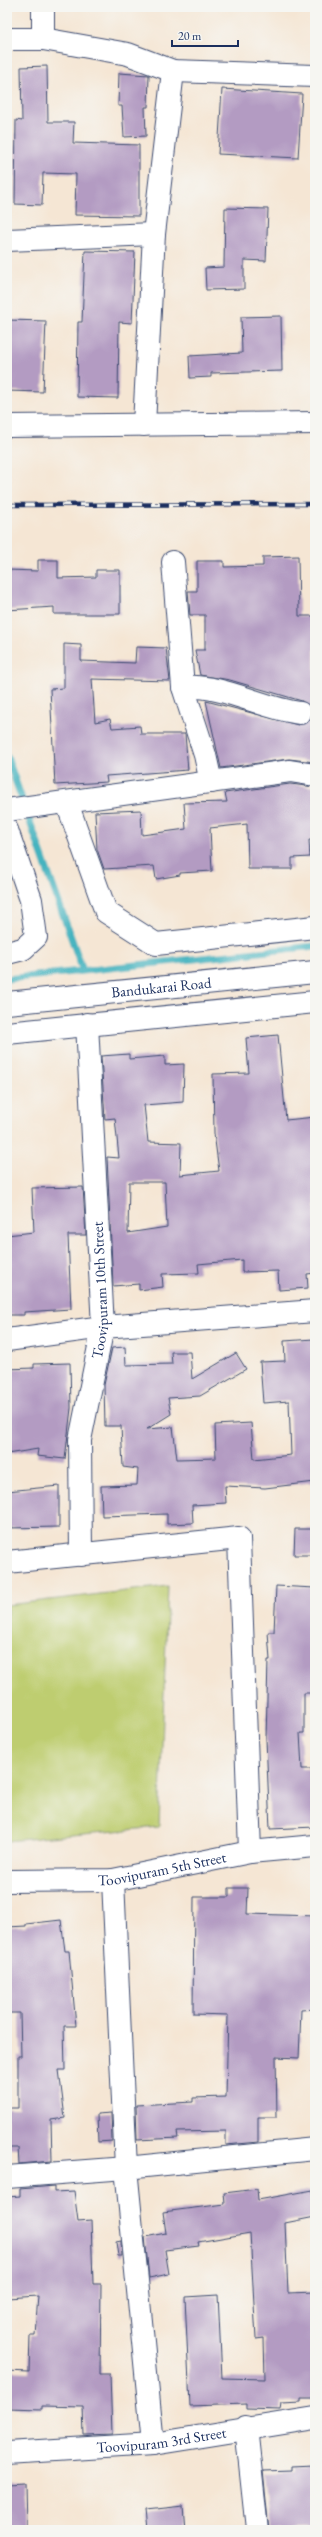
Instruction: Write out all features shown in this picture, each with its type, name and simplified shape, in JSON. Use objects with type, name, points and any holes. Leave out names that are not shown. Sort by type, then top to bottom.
[{"type":"street","points":[[43,7],[44,39]]},
{"type":"street","points":[[7,39],[44,39],[128,54],[173,71],[315,76]]},
{"type":"street","points":[[144,425],[154,234],[173,71]]},
{"type":"street","points":[[7,240],[154,234]]},
{"type":"street","points":[[7,426],[315,423]]},
{"type":"street","points":[[173,562],[184,687],[205,755],[211,782]]},
{"type":"street","points":[[184,687],[218,691],[282,710],[300,713]]},
{"type":"street","points":[[16,809],[290,771],[315,775]]},
{"type":"street","points":[[67,803],[106,912],[156,944],[315,927]]},
{"type":"street","points":[[7,830],[31,900],[36,937],[23,949],[7,953]]},
{"type":"street","name":"Bandukarai Road","points":[[7,1003],[315,972]]},
{"type":"street","name":"Bandukarai Road","points":[[7,1033],[315,1002]]},
{"type":"street","name":"Toovipuram 10th Street","points":[[81,1555],[80,1440],[103,1327],[87,1024]]},
{"type":"street","points":[[7,1340],[103,1327],[315,1311]]},
{"type":"street","points":[[7,1562],[239,1538],[250,1852]]},
{"type":"street","name":"Toovipuram 5th Street","points":[[7,1881],[113,1880],[250,1852],[315,1846]]},
{"type":"street","points":[[113,1880],[126,2168],[153,2444]]},
{"type":"street","points":[[7,2177],[126,2168],[315,2149]]},
{"type":"street","name":"Toovipuram 3rd Street","points":[[7,2453],[153,2444],[246,2427],[315,2418]]},
{"type":"street","points":[[246,2427],[257,2530]]},
{"type":"green space","points":[[168,1586],[159,1827],[7,1841],[7,1605]]},
{"type":"building","points":[[47,66],[48,122],[74,122],[73,143],[139,145],[139,216],[75,215],[76,174],[43,173],[42,205],[15,204],[16,120],[22,121],[21,67]]},
{"type":"building","points":[[119,73],[149,75],[148,107],[145,107],[146,136],[124,137],[122,106],[118,106]]},
{"type":"building","points":[[222,89],[302,94],[298,158],[218,154]]},
{"type":"building","points":[[225,208],[268,209],[266,261],[244,260],[244,289],[206,290],[205,268],[224,267]]},
{"type":"building","points":[[85,251],[135,252],[132,323],[119,322],[118,398],[77,397],[78,322],[82,322]]},
{"type":"building","points":[[281,316],[282,371],[211,373],[211,377],[190,378],[189,356],[242,353],[241,317]]},
{"type":"building","points":[[7,320],[46,321],[43,392],[7,391]]},
{"type":"building","points":[[298,556],[299,616],[314,616],[315,762],[289,759],[221,768],[206,701],[298,725],[309,721],[312,709],[302,701],[230,680],[200,675],[195,650],[205,650],[205,615],[190,615],[188,591],[197,591],[197,561],[224,561],[224,567],[263,566],[263,557]]},
{"type":"building","points":[[38,560],[58,560],[58,578],[96,577],[96,570],[120,570],[120,614],[54,614],[54,607],[7,610],[7,570],[38,571]]},
{"type":"building","points":[[64,644],[81,645],[81,661],[135,663],[136,647],[166,648],[170,681],[92,679],[95,722],[110,719],[112,728],[140,726],[141,734],[185,734],[188,770],[106,776],[107,782],[55,785],[50,689],[64,688]]},
{"type":"building","points":[[290,784],[315,787],[315,840],[309,840],[310,857],[292,858],[292,869],[248,869],[247,824],[210,828],[212,871],[180,873],[180,875],[156,879],[154,866],[104,869],[97,849],[95,812],[141,810],[142,835],[186,829],[184,803],[227,802],[225,793]]},
{"type":"building","points":[[278,1035],[286,1120],[315,1117],[315,1273],[307,1274],[308,1288],[279,1290],[278,1271],[242,1272],[242,1260],[198,1264],[199,1273],[162,1274],[163,1287],[139,1290],[139,1284],[113,1286],[107,1157],[119,1158],[115,1118],[105,1119],[101,1056],[129,1054],[129,1059],[165,1056],[165,1065],[184,1064],[183,1102],[144,1105],[148,1142],[181,1143],[180,1175],[219,1171],[214,1133],[213,1074],[249,1073],[246,1038]],"holes":[[[129,1182],[165,1182],[167,1227],[128,1233]]]},
{"type":"building","points":[[83,1187],[86,1235],[68,1235],[71,1309],[24,1312],[24,1315],[7,1315],[7,1235],[34,1232],[32,1188]]},
{"type":"building","points":[[314,1339],[315,1482],[265,1488],[225,1486],[226,1503],[192,1505],[193,1523],[167,1524],[167,1514],[102,1516],[101,1486],[137,1485],[138,1469],[123,1467],[121,1426],[105,1426],[104,1385],[112,1348],[125,1347],[126,1365],[172,1364],[171,1352],[190,1352],[192,1379],[236,1353],[246,1369],[200,1396],[168,1398],[171,1414],[147,1429],[173,1427],[177,1459],[216,1458],[215,1425],[251,1423],[254,1459],[291,1455],[289,1401],[263,1403],[260,1362],[285,1361],[284,1341]]},
{"type":"building","points":[[70,1363],[71,1408],[65,1459],[37,1456],[38,1449],[7,1454],[7,1369],[34,1368],[34,1364]]},
{"type":"building","points":[[59,1486],[59,1527],[7,1528],[7,1491]]},
{"type":"building","points":[[295,1529],[315,1529],[315,1555],[294,1555]]},
{"type":"building","points":[[276,1586],[315,1588],[315,1693],[304,1693],[304,1733],[300,1733],[302,1769],[315,1769],[315,1827],[270,1829],[266,1739],[268,1660],[270,1660],[268,1632],[274,1632]]},
{"type":"building","points":[[229,1888],[248,1888],[247,1914],[315,1916],[315,2009],[301,2010],[299,2058],[276,2057],[277,2117],[258,2117],[258,2142],[226,2145],[226,2131],[177,2132],[178,2138],[137,2140],[136,2105],[193,2102],[193,2098],[226,2097],[228,2015],[193,2014],[194,1897],[229,1897]]},
{"type":"building","points":[[61,1920],[65,1951],[69,1951],[76,2026],[64,2026],[65,2070],[59,2070],[65,2118],[51,2120],[52,2161],[19,2164],[18,2148],[7,2148],[7,2108],[18,2108],[18,2056],[21,2056],[20,2013],[7,2013],[7,1927],[26,1926],[26,1924]]},
{"type":"building","points":[[111,2113],[112,2141],[98,2142],[97,2114]]},
{"type":"building","points":[[54,2186],[54,2192],[74,2191],[78,2221],[91,2220],[93,2284],[101,2284],[100,2374],[110,2374],[112,2434],[84,2435],[83,2407],[42,2406],[42,2409],[7,2408],[7,2371],[29,2372],[30,2335],[35,2335],[38,2296],[7,2298],[7,2197],[20,2196],[20,2189]]},
{"type":"building","points":[[257,2189],[258,2200],[313,2190],[315,2217],[285,2223],[288,2293],[315,2292],[315,2399],[301,2399],[301,2402],[281,2403],[280,2410],[246,2409],[246,2404],[190,2406],[185,2297],[218,2295],[222,2378],[265,2379],[264,2338],[256,2339],[250,2233],[198,2242],[199,2246],[165,2250],[169,2274],[149,2278],[145,2237],[166,2233],[163,2212],[225,2204],[224,2193]]},
{"type":"building","points":[[121,2241],[122,2256],[118,2256],[116,2242]]},
{"type":"building","points":[[314,2465],[315,2530],[269,2530],[263,2471],[292,2470],[292,2466]]},
{"type":"building","points":[[25,2483],[26,2530],[7,2530],[7,2484]]},
{"type":"building","points":[[183,2506],[185,2530],[148,2530],[146,2510]]},
{"type":"waterway","points":[[7,757],[83,971]]},
{"type":"waterway","points":[[7,979],[315,946]]},
{"type":"railway","points":[[7,505],[315,504]]}]
